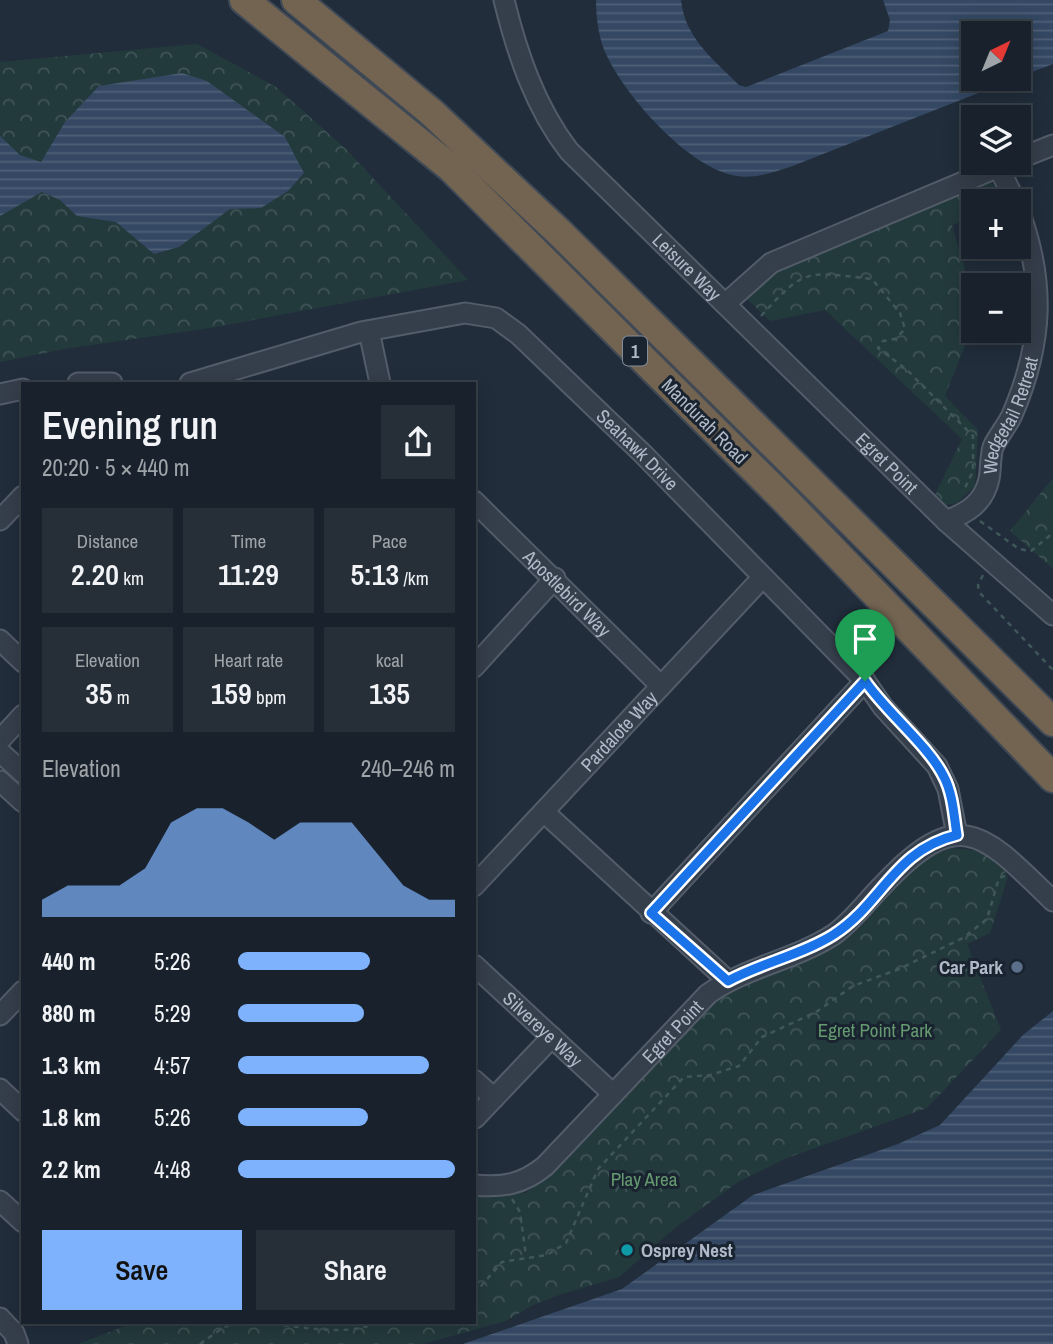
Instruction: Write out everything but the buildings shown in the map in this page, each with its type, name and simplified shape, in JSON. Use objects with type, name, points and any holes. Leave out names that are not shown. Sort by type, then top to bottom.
[{"type":"highway","name":"Mandurah Road","points":[[244,0],[451,168],[786,501],[1053,778]]},
{"type":"highway","name":"Mandurah Road","points":[[296,0],[431,111],[552,225],[743,411],[1053,722]]},
{"type":"street","name":"Leisure Way","points":[[505,0],[515,46],[558,136],[627,210],[725,304],[771,263],[979,175]]},
{"type":"street","points":[[1031,154],[1053,145]]},
{"type":"street","name":"Wedgetail Retreat","points":[[969,512],[981,499],[989,481],[993,448],[1044,352],[1031,246]]},
{"type":"street","name":"Egret Point","points":[[725,304],[946,522],[1053,615]]},
{"type":"street","name":"Seahawk Drive","points":[[216,381],[369,331],[465,313],[496,318],[518,334],[643,454],[865,681],[883,707],[941,772],[948,789],[957,835]]},
{"type":"street","points":[[369,331],[380,382]]},
{"type":"street","points":[[0,394],[21,389]]},
{"type":"street","points":[[0,520],[21,498]]},
{"type":"street","name":"Apostlebird Way","points":[[476,503],[555,578],[661,687]]},
{"type":"street","points":[[946,522],[969,512]]},
{"type":"street","name":"Pardalote Way","points":[[476,884],[763,577]]},
{"type":"street","points":[[476,665],[555,578]]},
{"type":"street","points":[[0,640],[21,660]]},
{"type":"street","points":[[651,913],[865,681]]},
{"type":"street","points":[[0,740],[21,717]]},
{"type":"street","points":[[0,752],[21,771]]},
{"type":"street","points":[[2,788],[21,801]]},
{"type":"street","points":[[544,812],[728,981]]},
{"type":"street","name":"Egret Point","points":[[476,1185],[498,1186],[527,1180],[545,1166],[693,1008],[728,981],[832,935],[905,860],[932,843],[957,835]]},
{"type":"street","points":[[957,835],[994,845],[1053,901]]},
{"type":"street","name":"Silvereye Way","points":[[476,967],[613,1094]]},
{"type":"street","points":[[0,1015],[21,993]]},
{"type":"street","points":[[476,1116],[552,1037]]},
{"type":"street","points":[[476,1082],[494,1098]]},
{"type":"street","points":[[0,1090],[21,1109]]},
{"type":"street","points":[[0,1201],[21,1218]]},
{"type":"street","points":[[0,1318],[14,1333],[18,1344]]},
{"type":"path","points":[[750,328],[789,284],[806,275],[872,279],[900,313],[905,329],[895,339],[883,341],[878,348],[906,369],[973,436],[970,481],[959,497],[969,512],[1000,538],[1019,549],[1031,551],[1053,533]]},
{"type":"path","points":[[993,563],[978,585],[979,592],[1053,670]]},
{"type":"path","points":[[476,1292],[502,1262],[547,1255],[566,1243],[598,1169],[684,1077],[710,1075],[739,1066],[762,1037],[816,1012],[853,986],[899,970],[963,938],[987,919],[999,878],[1013,874]]},
{"type":"path","points":[[506,1198],[513,1200],[520,1212],[526,1258]]},
{"type":"path","points":[[200,1344],[223,1327],[233,1324]]},
{"type":"path","points":[[246,1324],[314,1331],[360,1329],[374,1324]]},
{"type":"green space","points":[[197,44],[276,87],[347,150],[468,280],[210,328],[64,349],[0,362],[0,62]]},
{"type":"green space","points":[[991,180],[995,189],[970,189]]},
{"type":"green space","points":[[961,193],[961,222],[952,225],[966,273],[961,273],[961,343],[966,343],[945,396],[978,430],[975,486],[957,503],[945,505],[934,497],[962,439],[825,310],[770,321],[745,297],[772,272]]},
{"type":"green space","points":[[1053,478],[1053,569],[1010,531]]},
{"type":"green space","name":"Egret Point Park","points":[[952,848],[985,854],[998,863],[1008,877],[990,933],[967,944],[1001,1030],[927,1108],[787,1158],[738,1182],[676,1227],[619,1277],[559,1295],[531,1306],[506,1321],[423,1344],[78,1344],[130,1324],[476,1324],[476,1193],[525,1193],[541,1182],[702,1009],[741,983],[834,948],[865,923],[902,880],[932,856]]},
{"type":"water","points":[[596,0],[681,0],[694,37],[739,85],[746,87],[888,31],[890,20],[883,0],[1053,0],[1053,64],[1031,72],[1031,21],[961,21],[961,91],[983,91],[790,167],[744,177],[719,171],[700,160],[662,130],[617,75],[602,45]]},
{"type":"water","points":[[182,73],[207,81],[285,137],[304,173],[288,191],[261,208],[230,209],[179,247],[154,254],[116,222],[77,216],[60,200],[42,192],[0,216],[0,136],[20,155],[41,162],[65,122],[99,86]]},
{"type":"water","points":[[1053,1011],[1053,1344],[463,1344],[622,1289],[753,1195],[898,1144],[940,1125],[1023,1035]]},
{"type":"place","name":"Car Park","points":[[1017,967]]},
{"type":"place","name":"Osprey Nest","points":[[627,1250]]},
{"type":"route","points":[[865,681],[883,707],[921,747],[945,779],[957,835],[923,847],[905,860],[847,923],[832,935],[728,981],[651,913],[865,681]]},
{"type":"park label","name":"Play Area","points":[[644,1179]]}]
